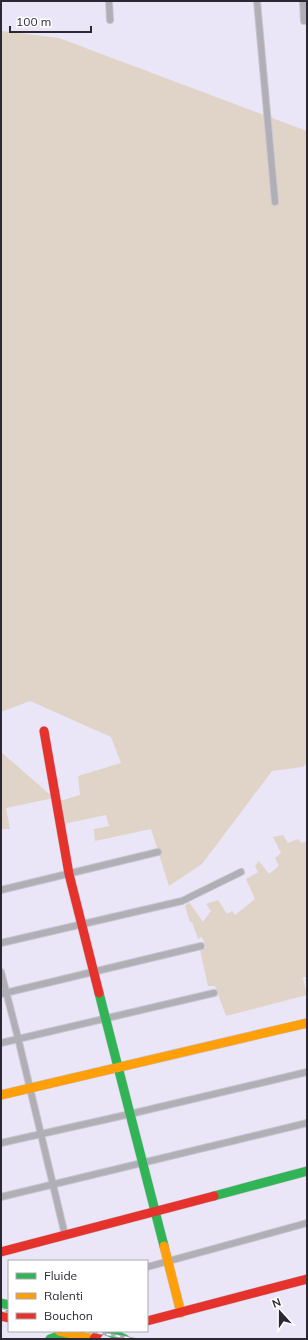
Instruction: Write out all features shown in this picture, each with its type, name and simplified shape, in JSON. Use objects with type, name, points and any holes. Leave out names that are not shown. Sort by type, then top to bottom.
[{"type":"street","points":[[109,1],[110,20]]},
{"type":"street","points":[[257,1],[275,202]]},
{"type":"street","points":[[303,1],[304,21]]},
{"type":"street","points":[[44,731],[69,874],[181,1313]]},
{"type":"street","points":[[1,890],[158,852]]},
{"type":"street","points":[[1,942],[182,901],[241,872]]},
{"type":"street","points":[[4,994],[201,946]]},
{"type":"street","points":[[1,972],[4,994],[18,1038],[65,1235]]},
{"type":"street","points":[[1,1043],[106,1017],[214,993]]},
{"type":"street","points":[[1,1095],[307,1023]]},
{"type":"street","points":[[1,1143],[307,1072]]},
{"type":"street","points":[[1,1197],[53,1186],[307,1123]]},
{"type":"street","points":[[1,1252],[307,1171]]},
{"type":"street","points":[[148,1267],[307,1223]]},
{"type":"street","points":[[148,1321],[307,1279]]},
{"type":"street","points":[[50,1339],[63,1332],[93,1339]]},
{"type":"street","points":[[113,1334],[125,1339]]},
{"type":"shaded area","points":[[1,31],[59,38],[307,131],[307,762],[303,767],[272,771],[202,864],[169,886],[151,829],[95,841],[94,829],[109,826],[106,815],[63,824],[60,801],[80,795],[78,776],[121,763],[111,737],[30,701],[1,712]]},
{"type":"shaded area","points":[[1,752],[54,798],[6,808],[10,829],[1,829]]},
{"type":"shaded area","points":[[283,835],[288,843],[298,839],[302,843],[307,841],[307,976],[303,978],[307,995],[226,1016],[215,986],[208,986],[200,950],[206,948],[202,937],[198,939],[192,922],[190,922],[185,906],[189,902],[203,922],[211,911],[206,904],[218,900],[227,914],[232,911],[235,915],[255,899],[246,879],[258,872],[255,866],[259,861],[269,874],[279,866],[275,858],[281,853],[273,837]]},
{"type":"railway","points":[[1,1310],[8,1312]]},
{"type":"railway","points":[[95,1332],[134,1339]]},
{"type":"traffic: fast","points":[[99,993],[164,1246]]},
{"type":"traffic: fast","points":[[214,1196],[307,1171]]},
{"type":"traffic: fast","points":[[1,1303],[8,1305]]},
{"type":"traffic: fast","points":[[109,1332],[125,1339]]},
{"type":"traffic: fast","points":[[50,1339],[67,1333]]},
{"type":"traffic: slow","points":[[1,1095],[307,1023]]},
{"type":"traffic: slow","points":[[164,1246],[181,1313]]},
{"type":"traffic: slow","points":[[63,1332],[93,1339]]},
{"type":"traffic: jam","points":[[44,731],[69,874],[99,993]]},
{"type":"traffic: jam","points":[[1,1252],[214,1196]]},
{"type":"traffic: jam","points":[[148,1321],[307,1279]]},
{"type":"traffic: jam","points":[[1,1316],[8,1318]]},
{"type":"traffic: jam","points":[[94,1339],[99,1332]]}]
